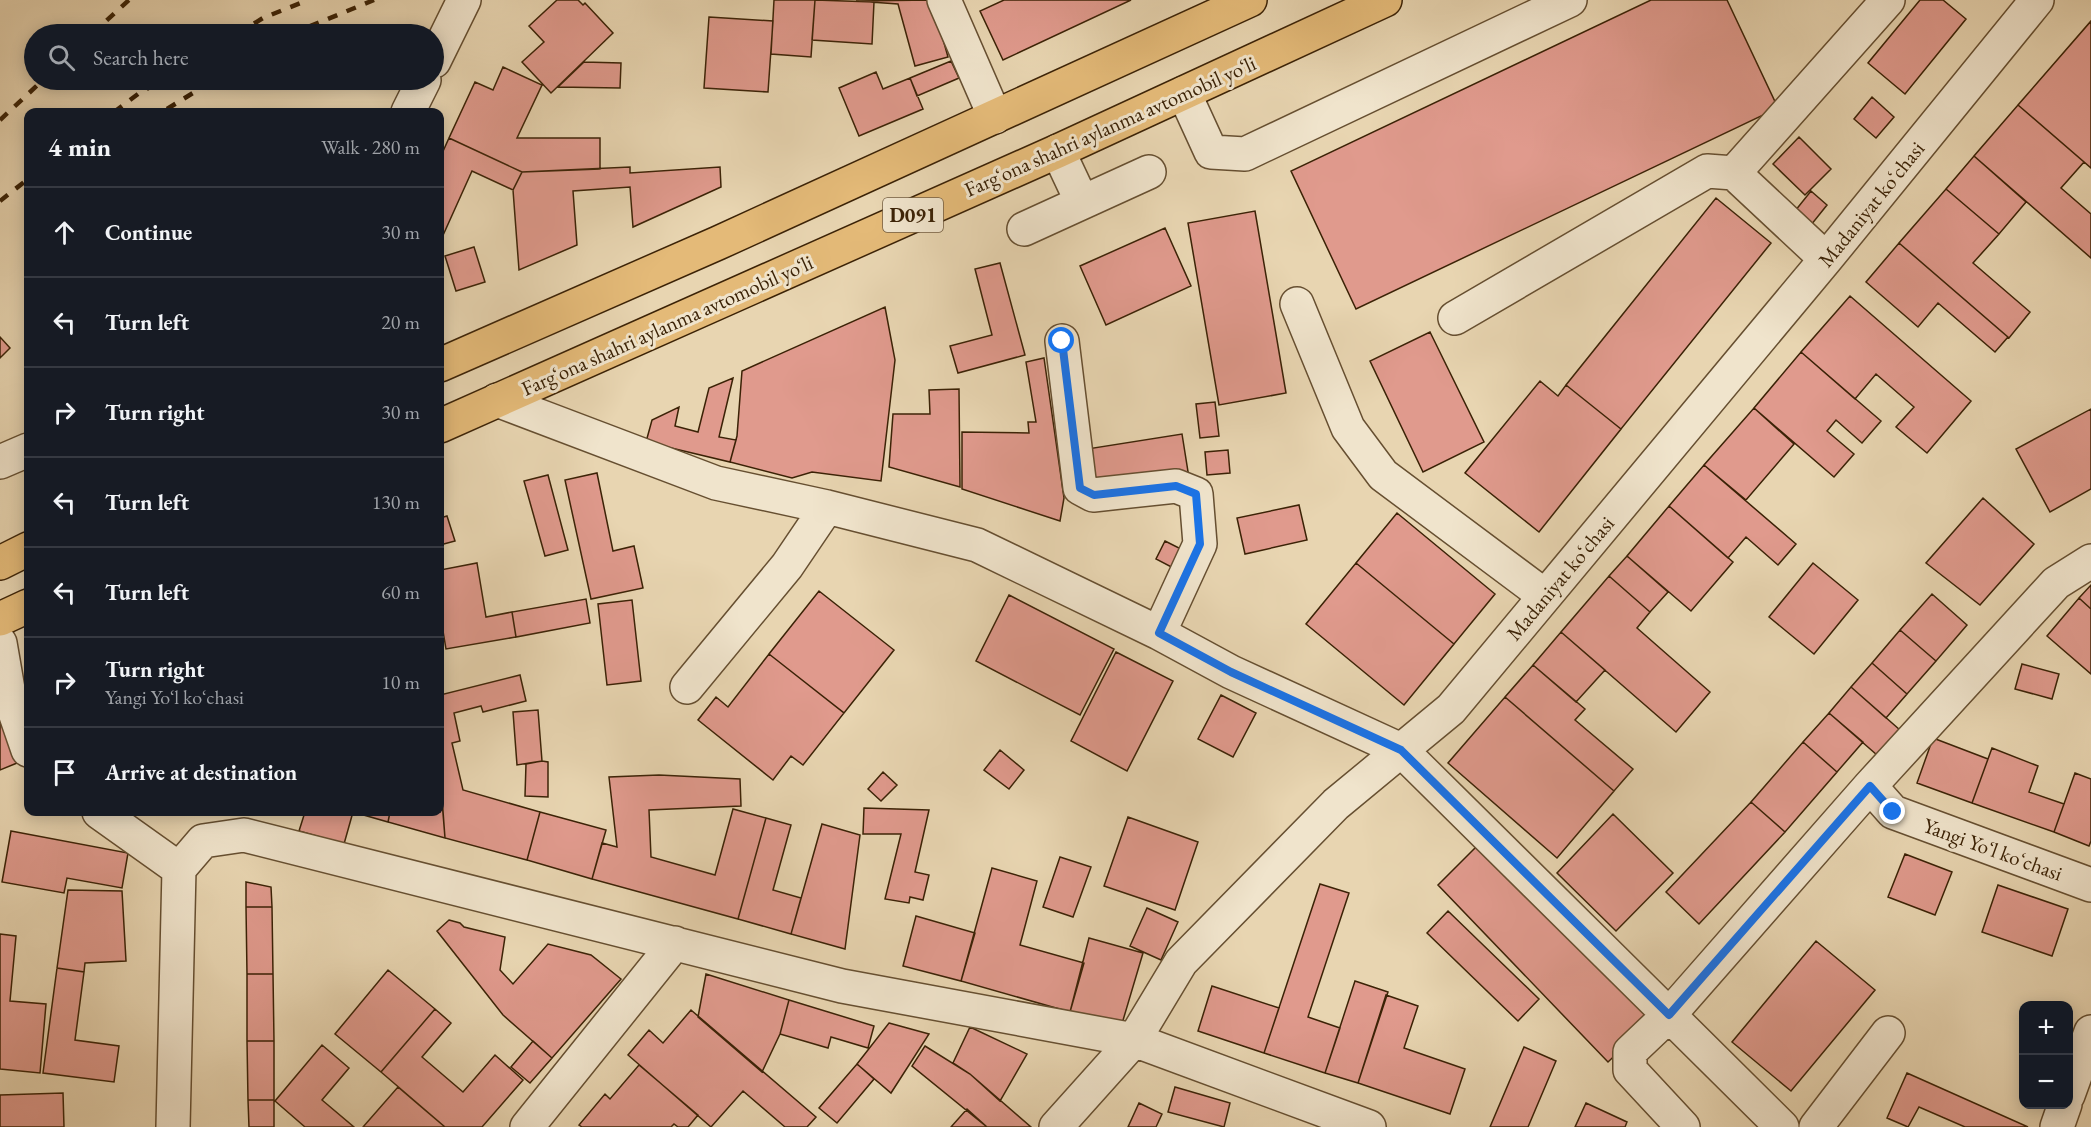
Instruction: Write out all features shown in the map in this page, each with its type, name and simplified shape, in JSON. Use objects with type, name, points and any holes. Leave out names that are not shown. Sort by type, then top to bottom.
[{"type":"highway","name":"D091","points":[[444,363],[718,243],[1250,0]]},
{"type":"highway","name":"Fargʻona shahri aylanma avtomobil yoʻli","points":[[444,424],[1058,150],[1385,0]]},
{"type":"highway","points":[[0,563],[24,551]]},
{"type":"highway","points":[[0,619],[24,608]]},
{"type":"street","points":[[444,41],[464,0]]},
{"type":"street","points":[[944,0],[995,117]]},
{"type":"street","points":[[1184,93],[1211,152],[1245,154],[1570,0]]},
{"type":"street","points":[[1734,173],[1888,0]]},
{"type":"street","name":"Madaniyat koʻchasi","points":[[1056,1127],[1134,1040],[1181,962],[1336,804],[1451,709],[1826,260],[2037,0]]},
{"type":"street","points":[[410,108],[419,90]]},
{"type":"street","points":[[1058,150],[1082,202]]},
{"type":"street","points":[[1455,318],[1707,171],[1734,173],[1826,260]]},
{"type":"street","points":[[1024,229],[1149,172]]},
{"type":"street","points":[[1297,304],[1348,428],[1383,475],[1545,596]]},
{"type":"street","points":[[1062,341],[1080,488],[1094,495],[1176,486],[1196,494],[1200,544],[1159,633]]},
{"type":"street","points":[[497,400],[716,483],[827,507],[977,545],[1159,633],[1231,672],[1401,750],[1782,1127]]},
{"type":"street","points":[[0,462],[24,452]]},
{"type":"street","points":[[687,687],[788,566],[827,507]]},
{"type":"street","points":[[1683,1127],[1630,1070],[1630,1052],[1669,1015],[1870,786],[2056,583],[2091,561]]},
{"type":"street","points":[[0,643],[9,695],[24,738]]},
{"type":"street","name":"Yangi Yoʻl koʻchasi","points":[[1870,786],[1893,812],[2091,885]]},
{"type":"street","points":[[105,816],[179,869]]},
{"type":"street","points":[[173,1127],[179,869],[203,841],[244,835],[842,986],[1134,1040],[1369,1127]]},
{"type":"street","points":[[527,1127],[675,944]]},
{"type":"street","points":[[2073,1081],[2091,1032]]},
{"type":"street","points":[[1816,1127],[1888,1033]]},
{"type":"street","points":[[2057,1127],[2063,1109]]},
{"type":"building","points":[[557,0],[578,0],[583,5],[585,3],[613,33],[551,93],[522,62],[544,42],[529,26]]},
{"type":"building","points":[[774,0],[815,0],[811,57],[771,54]]},
{"type":"building","points":[[815,0],[874,2],[872,44],[812,40]]},
{"type":"building","points":[[932,0],[948,57],[915,66],[898,4],[856,1]]},
{"type":"building","points":[[1004,0],[1131,0],[1003,60],[980,11]]},
{"type":"building","points":[[1651,0],[1727,0],[1778,108],[1356,309],[1291,171]]},
{"type":"building","points":[[1920,0],[1943,0],[1966,19],[1905,94],[1868,63]]},
{"type":"building","points":[[709,17],[773,21],[768,92],[704,88]]},
{"type":"building","points":[[2091,21],[2091,168],[2018,105]]},
{"type":"building","points":[[951,61],[959,78],[917,96],[910,78]]},
{"type":"building","points":[[584,62],[621,63],[620,88],[558,87]]},
{"type":"building","points":[[503,67],[542,85],[517,138],[600,138],[600,169],[522,172],[449,138],[475,82],[493,90]]},
{"type":"building","points":[[876,72],[883,89],[910,78],[923,109],[859,136],[839,88]]},
{"type":"building","points":[[1872,97],[1894,117],[1876,138],[1854,119]]},
{"type":"building","points":[[2018,105],[2084,162],[2061,188],[2091,214],[2091,258],[1974,156]]},
{"type":"building","points":[[1799,137],[1831,169],[1805,195],[1773,164]]},
{"type":"building","points":[[449,138],[522,172],[513,190],[472,171],[444,233],[444,149]]},
{"type":"building","points":[[1974,156],[2026,202],[1999,234],[1946,189]]},
{"type":"building","points":[[630,167],[630,173],[720,167],[721,187],[633,227],[630,187],[573,191],[577,245],[519,270],[513,190],[522,172]]},
{"type":"building","points":[[1946,189],[1999,234],[1973,263],[2030,312],[2009,338],[1899,243]]},
{"type":"building","points":[[1811,191],[1827,205],[1807,230],[1791,216]]},
{"type":"building","points":[[1716,198],[1771,243],[1621,429],[1566,385]]},
{"type":"building","points":[[1255,211],[1286,393],[1219,405],[1188,223]]},
{"type":"building","points":[[1165,228],[1191,286],[1106,325],[1080,266]]},
{"type":"building","points":[[1899,243],[2008,337],[1995,352],[1938,303],[1918,327],[1866,282]]},
{"type":"building","points":[[474,247],[485,282],[456,291],[445,256]]},
{"type":"building","points":[[1000,263],[1025,355],[958,373],[950,346],[992,335],[975,269]]},
{"type":"building","points":[[1850,296],[1971,401],[1927,453],[1896,427],[1914,407],[1876,374],[1855,399],[1801,352]]},
{"type":"building","points":[[885,307],[895,360],[881,481],[812,472],[792,478],[730,462],[737,436],[742,371]]},
{"type":"building","points":[[1430,332],[1484,442],[1423,472],[1370,361]]},
{"type":"building","points":[[0,337],[10,348],[0,358]]},
{"type":"building","points":[[1801,352],[1881,421],[1862,443],[1836,420],[1827,431],[1854,454],[1834,477],[1754,408]]},
{"type":"building","points":[[1044,358],[1064,498],[1060,521],[962,489],[962,432],[1029,433],[1028,422],[1036,422],[1026,362]]},
{"type":"building","points":[[733,378],[719,437],[736,440],[730,462],[646,442],[652,420],[679,407],[675,426],[698,432],[709,388]]},
{"type":"building","points":[[1540,381],[1558,396],[1566,385],[1621,429],[1539,532],[1465,473]]},
{"type":"building","points":[[959,389],[960,487],[889,467],[893,414],[930,414],[929,390]]},
{"type":"building","points":[[1215,402],[1219,436],[1200,438],[1196,404]]},
{"type":"building","points":[[1754,408],[1794,444],[1746,500],[1704,465]]},
{"type":"building","points":[[2091,409],[2091,489],[2050,512],[2016,449]]},
{"type":"building","points":[[1182,434],[1189,478],[1094,493],[1087,449]]},
{"type":"building","points":[[1228,450],[1230,473],[1207,475],[1205,452]]},
{"type":"building","points":[[1704,465],[1796,544],[1778,565],[1746,537],[1728,558],[1669,506]]},
{"type":"building","points":[[597,473],[613,551],[634,546],[643,588],[591,599],[565,480]]},
{"type":"building","points":[[548,475],[568,550],[545,556],[524,481]]},
{"type":"building","points":[[1983,498],[2034,544],[1980,605],[1926,563]]},
{"type":"building","points":[[1299,505],[1307,540],[1245,554],[1237,518]]},
{"type":"building","points":[[1669,506],[1733,562],[1691,611],[1627,556]]},
{"type":"building","points":[[1397,513],[1495,594],[1454,644],[1356,563]]},
{"type":"building","points":[[447,516],[455,541],[444,544],[444,517]]},
{"type":"building","points":[[1165,541],[1189,553],[1179,571],[1156,559]]},
{"type":"building","points":[[1627,556],[1668,592],[1650,612],[1609,576]]},
{"type":"building","points":[[477,563],[486,617],[512,612],[516,637],[446,649],[444,569]]},
{"type":"building","points":[[1356,563],[1454,644],[1404,705],[1306,624]]},
{"type":"building","points":[[1813,563],[1858,600],[1814,654],[1769,617]]},
{"type":"building","points":[[1609,576],[1650,612],[1637,628],[1710,692],[1676,732],[1561,632]]},
{"type":"building","points":[[2091,585],[2091,609],[2079,598]]},
{"type":"building","points":[[819,591],[894,650],[844,713],[769,654]]},
{"type":"building","points":[[1932,594],[1967,625],[1936,661],[1900,630]]},
{"type":"building","points":[[1009,595],[1114,649],[1080,715],[976,661]]},
{"type":"building","points":[[2079,598],[2091,609],[2091,674],[2047,636]]},
{"type":"building","points":[[586,599],[590,623],[516,637],[512,612]]},
{"type":"building","points":[[632,600],[641,681],[607,685],[598,604]]},
{"type":"building","points":[[1900,630],[1936,661],[1907,694],[1872,663]]},
{"type":"building","points":[[1561,632],[1605,670],[1576,702],[1533,665]]},
{"type":"building","points":[[1116,652],[1173,681],[1127,771],[1071,741]]},
{"type":"building","points":[[769,654],[844,713],[803,765],[791,756],[773,780],[698,720],[716,697],[728,707]]},
{"type":"building","points":[[1872,663],[1907,694],[1886,718],[1851,687]]},
{"type":"building","points":[[2022,664],[2059,674],[2052,699],[2015,689]]},
{"type":"building","points":[[1533,665],[1585,709],[1575,720],[1633,769],[1614,791],[1505,697]]},
{"type":"building","points":[[520,675],[526,701],[483,712],[481,706],[454,713],[460,741],[452,743],[463,790],[540,812],[527,860],[445,838],[444,694]]},
{"type":"building","points":[[1851,687],[1900,730],[1877,755],[1829,713]]},
{"type":"building","points":[[1221,695],[1256,713],[1233,757],[1198,739]]},
{"type":"building","points":[[1505,697],[1614,791],[1557,858],[1448,763]]},
{"type":"building","points":[[538,710],[542,761],[517,765],[513,712]]},
{"type":"building","points":[[1829,713],[1863,742],[1837,772],[1803,742]]},
{"type":"building","points":[[0,721],[17,763],[0,770]]},
{"type":"building","points":[[1933,738],[1988,759],[1972,803],[1917,783]]},
{"type":"building","points":[[1803,742],[1837,772],[1785,832],[1751,802]]},
{"type":"building","points":[[1992,748],[2038,766],[2029,792],[2064,804],[2054,832],[1972,803]]},
{"type":"building","points":[[1000,750],[1024,770],[1009,789],[984,770]]},
{"type":"building","points":[[548,762],[548,797],[525,796],[526,764]]},
{"type":"building","points":[[883,772],[897,785],[881,801],[868,789]]},
{"type":"building","points":[[2075,773],[2091,779],[2091,841],[2089,846],[2054,832]]},
{"type":"building","points":[[659,775],[740,779],[741,806],[649,810],[651,857],[715,875],[733,809],[766,818],[738,919],[592,879],[602,843],[617,847],[609,777]]},
{"type":"building","points":[[1751,802],[1785,832],[1699,924],[1666,892]]},
{"type":"building","points":[[864,808],[929,810],[915,872],[929,875],[923,900],[910,897],[909,903],[885,899],[901,834],[863,834]]},
{"type":"building","points":[[540,812],[606,830],[592,879],[527,860]]},
{"type":"building","points":[[1613,814],[1673,873],[1616,931],[1557,873]]},
{"type":"building","points":[[304,816],[352,816],[344,844],[299,831]]},
{"type":"building","points":[[367,816],[389,816],[388,822]]},
{"type":"building","points":[[389,816],[443,816],[445,838],[388,822]]},
{"type":"building","points":[[1128,817],[1198,842],[1175,910],[1104,886]]},
{"type":"building","points":[[766,818],[791,825],[773,890],[801,898],[791,934],[738,919]]},
{"type":"building","points":[[822,824],[860,835],[845,949],[791,934]]},
{"type":"building","points":[[11,831],[128,853],[122,888],[67,878],[64,893],[2,882]]},
{"type":"building","points":[[1480,843],[1652,1020],[1608,1062],[1438,885]]},
{"type":"building","points":[[1905,854],[1952,872],[1935,915],[1888,897]]},
{"type":"building","points":[[1060,857],[1091,867],[1073,917],[1043,907]]},
{"type":"building","points":[[992,868],[1037,881],[1020,945],[1084,963],[1070,1012],[961,981]]},
{"type":"building","points":[[246,882],[271,887],[272,907],[246,907]]},
{"type":"building","points":[[1320,884],[1349,893],[1308,1017],[1340,1028],[1325,1073],[1264,1053]]},
{"type":"building","points":[[1998,885],[2068,909],[2052,956],[1982,932]]},
{"type":"building","points":[[68,890],[122,891],[126,961],[85,963],[84,972],[57,968]]},
{"type":"building","points":[[246,907],[272,907],[273,974],[247,974]]},
{"type":"building","points":[[1147,908],[1178,922],[1161,960],[1130,946]]},
{"type":"building","points":[[1448,911],[1539,999],[1518,1021],[1427,933]]},
{"type":"building","points":[[916,916],[975,933],[961,981],[903,966]]},
{"type":"building","points":[[449,920],[460,923],[464,927],[505,937],[500,970],[513,984],[548,944],[591,955],[621,979],[552,1058],[503,1015],[437,931]]},
{"type":"building","points":[[0,934],[16,936],[10,1001],[46,1004],[40,1073],[0,1069]]},
{"type":"building","points":[[1089,938],[1143,953],[1121,1027],[1070,1012]]},
{"type":"building","points":[[1816,941],[1875,990],[1791,1091],[1732,1042]]},
{"type":"building","points":[[57,968],[84,972],[75,1040],[119,1046],[114,1082],[43,1073]]},
{"type":"building","points":[[388,970],[435,1009],[381,1072],[335,1034]]},
{"type":"building","points":[[247,974],[273,974],[274,1041],[247,1041]]},
{"type":"building","points":[[706,974],[789,1000],[780,1034],[762,1072],[698,1017]]},
{"type":"building","points":[[1355,981],[1388,992],[1358,1083],[1325,1073]]},
{"type":"building","points":[[1212,986],[1279,1008],[1264,1053],[1198,1031]]},
{"type":"building","points":[[1386,995],[1418,1006],[1404,1048],[1465,1069],[1450,1114],[1358,1083]]},
{"type":"building","points":[[789,1000],[874,1026],[868,1048],[831,1037],[828,1048],[780,1034]]},
{"type":"building","points":[[435,1009],[451,1023],[422,1057],[463,1092],[495,1055],[523,1080],[482,1127],[445,1127],[381,1072]]},
{"type":"building","points":[[691,1010],[816,1117],[807,1127],[785,1127],[743,1091],[711,1127],[628,1055],[649,1030],[663,1043]]},
{"type":"building","points":[[889,1023],[929,1034],[891,1093],[857,1064]]},
{"type":"building","points":[[970,1027],[1027,1054],[1000,1101],[970,1074],[953,1063]]},
{"type":"building","points":[[247,1041],[274,1041],[274,1100],[248,1100]]},
{"type":"building","points":[[533,1041],[552,1058],[530,1083],[511,1067]]},
{"type":"building","points":[[322,1045],[349,1068],[322,1100],[354,1127],[305,1127],[275,1101]]},
{"type":"building","points":[[925,1046],[970,1074],[1031,1127],[987,1127],[912,1066]]},
{"type":"building","points":[[1524,1047],[1556,1061],[1528,1127],[1490,1127]]},
{"type":"building","points":[[857,1064],[874,1079],[837,1123],[819,1108]]},
{"type":"building","points":[[639,1065],[698,1115],[688,1127],[678,1127],[674,1124],[671,1127],[582,1127],[579,1125],[605,1094],[610,1099]]},
{"type":"building","points":[[1907,1073],[2028,1127],[1965,1127],[1919,1107],[1908,1127],[1887,1118]]},
{"type":"building","points":[[398,1087],[419,1105],[445,1127],[363,1127]]},
{"type":"building","points":[[1175,1087],[1230,1103],[1224,1127],[1168,1112]]},
{"type":"building","points":[[63,1093],[64,1127],[0,1127],[0,1095]]},
{"type":"building","points":[[248,1100],[274,1100],[274,1127],[249,1127]]},
{"type":"building","points":[[1139,1103],[1162,1114],[1156,1127],[1128,1127]]},
{"type":"building","points":[[1586,1103],[1627,1122],[1625,1127],[1575,1127]]},
{"type":"building","points":[[967,1109],[987,1127],[951,1127]]},
{"type":"railway","points":[[103,24],[129,0]]},
{"type":"railway","points":[[253,24],[308,0]]},
{"type":"railway","points":[[315,24],[374,0]]},
{"type":"railway","points":[[0,120],[32,90]]},
{"type":"railway","points":[[119,108],[145,90]]},
{"type":"railway","points":[[169,108],[198,90]]},
{"type":"railway","points":[[0,201],[24,182]]},
{"type":"route","points":[[1062,341],[1080,488],[1094,495],[1176,486],[1196,494],[1200,544],[1159,633],[1231,672],[1401,750],[1669,1015],[1870,786],[1893,812]]}]
